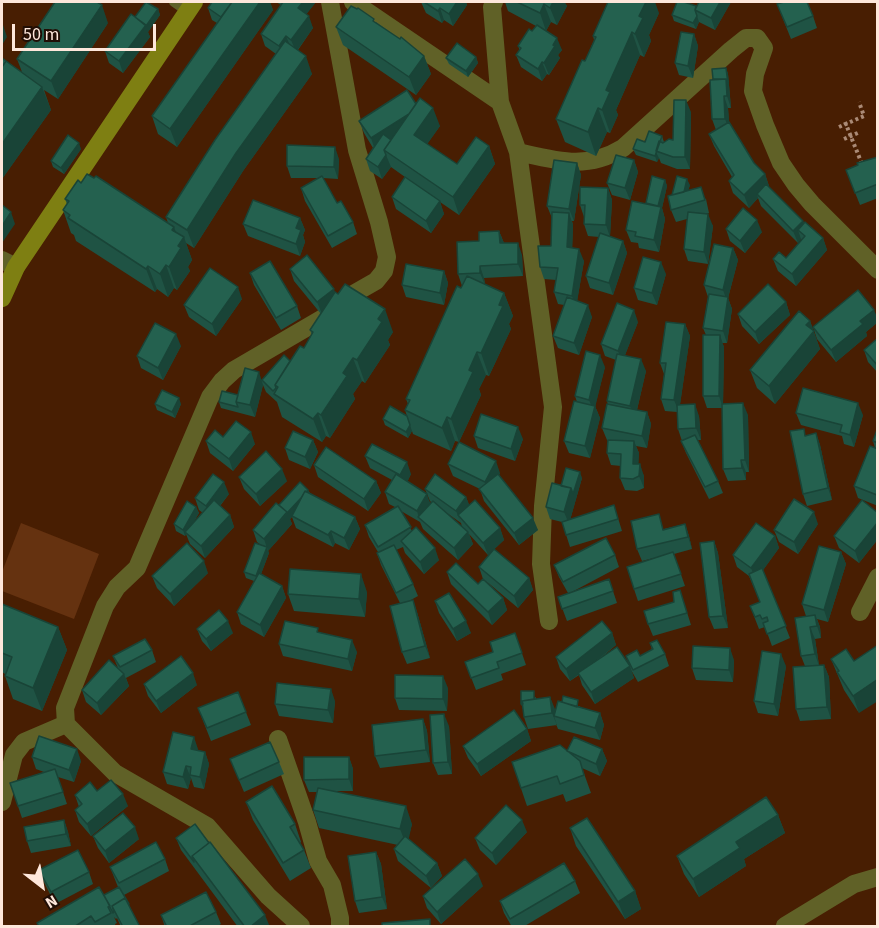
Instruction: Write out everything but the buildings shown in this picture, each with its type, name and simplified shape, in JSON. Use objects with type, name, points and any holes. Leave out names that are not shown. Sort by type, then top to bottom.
[{"type":"main road","points":[[2,298],[9,264],[185,5]]},
{"type":"street","points":[[302,927],[268,896],[207,826],[115,773],[66,724],[65,708],[105,606],[117,587],[137,568],[210,397],[234,370],[324,318],[348,297],[376,281],[384,271],[387,257],[357,150],[330,2]]},
{"type":"street","points":[[353,2],[500,102]]},
{"type":"street","points":[[494,2],[492,7],[500,102],[518,152],[553,407],[543,506],[541,564],[549,621]]},
{"type":"street","points":[[518,152],[559,161],[585,163],[608,158],[623,148],[730,50],[746,38],[757,38],[764,48],[755,74],[753,91],[781,163],[813,204],[878,270]]},
{"type":"street","points":[[860,612],[878,577]]},
{"type":"street","points":[[2,802],[14,755],[24,742],[66,724]]},
{"type":"street","points":[[278,739],[308,822],[318,861],[332,885],[340,927]]},
{"type":"street","points":[[785,927],[854,884],[878,877]]},
{"type":"path","points":[[838,127],[864,116],[859,102]]},
{"type":"path","points":[[846,123],[865,170]]},
{"type":"path","points":[[844,139],[860,132]]},
{"type":"shaded area","points":[[21,523],[99,554],[74,619],[2,591],[2,572]]}]
